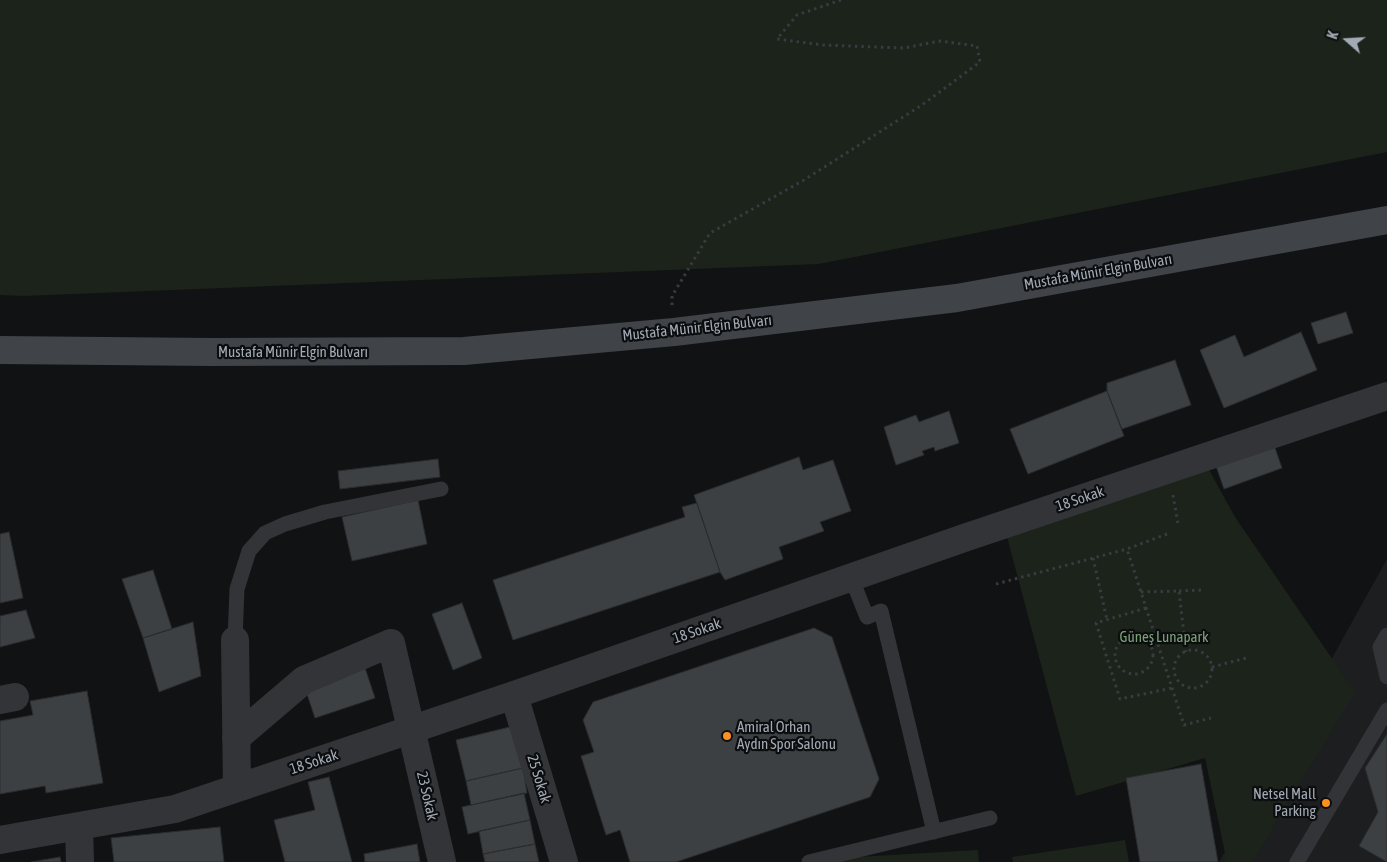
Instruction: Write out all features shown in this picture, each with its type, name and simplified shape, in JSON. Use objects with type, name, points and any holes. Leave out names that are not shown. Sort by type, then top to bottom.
[{"type":"street","name":"Mustafa Münir Elgin Bulvarı","points":[[0,350],[212,352],[464,351],[674,332],[958,298],[1387,220]]},
{"type":"street","name":"18 Sokak","points":[[0,840],[175,808],[514,695],[852,577],[1387,396]]},
{"type":"street","points":[[235,640],[237,788]]},
{"type":"street","name":"23 Sokak","points":[[236,738],[304,680],[391,642],[442,862]]},
{"type":"street","name":"25 Sokak","points":[[514,695],[564,862]]},
{"type":"street","points":[[79,826],[80,862]]},
{"type":"lane","points":[[235,640],[237,589],[249,552],[265,533],[285,524],[325,512],[441,489]]},
{"type":"lane","points":[[852,577],[867,617],[881,612],[934,832]]},
{"type":"lane","points":[[1387,635],[1380,647],[1387,677]]},
{"type":"lane","points":[[1297,862],[1387,710]]},
{"type":"lane","points":[[809,862],[990,818]]},
{"type":"path","points":[[674,332],[672,296],[710,233],[820,170],[922,105],[980,62],[977,46],[940,40],[904,48],[823,46],[777,39],[797,15],[841,0]]},
{"type":"path","points":[[996,584],[1127,549],[1166,534]]},
{"type":"path","points":[[1127,549],[1184,725],[1210,718]]},
{"type":"path","points":[[1093,558],[1107,620]]},
{"type":"path","points":[[1141,592],[1202,590]]},
{"type":"path","points":[[1178,591],[1186,652]]},
{"type":"path","points":[[1146,608],[1096,623],[1120,700],[1172,688]]},
{"type":"path","points":[[1138,637],[1148,643],[1151,648],[1152,660],[1145,671],[1139,674],[1132,675],[1126,673],[1116,661],[1115,652],[1126,638],[1138,637]]},
{"type":"path","points":[[1151,648],[1158,644]]},
{"type":"path","points":[[1197,650],[1208,656],[1212,667],[1209,680],[1205,685],[1192,688],[1180,683],[1174,671],[1177,660],[1186,652],[1197,650]]},
{"type":"path","points":[[1212,667],[1246,658]]},
{"type":"path","points":[[1109,663],[1116,661]]},
{"type":"path","points":[[1168,674],[1174,671]]},
{"type":"shaded area","points":[[1387,559],[1387,862],[1219,862]]},
{"type":"green space","points":[[0,0],[1387,0],[1387,152],[819,264],[24,296],[0,295]]},
{"type":"green space","name":"Güneş Lunapark","points":[[1207,466],[1235,517],[1355,692],[1252,862],[1227,862],[1205,758],[1076,796],[1006,533]]},
{"type":"green space","points":[[1125,840],[1129,862],[1013,862],[1012,857]]},
{"type":"green space","points":[[978,850],[979,862],[839,862],[839,858]]},
{"type":"building","points":[[1346,312],[1353,333],[1318,344],[1311,323]]},
{"type":"building","points":[[1301,332],[1317,370],[1224,408],[1200,350],[1235,335],[1244,357]]},
{"type":"building","points":[[1175,360],[1191,405],[1122,429],[1107,391],[1107,383]]},
{"type":"building","points":[[1107,391],[1124,436],[1028,474],[1010,429]]},
{"type":"building","points":[[949,411],[959,443],[935,451],[934,447],[922,451],[924,455],[896,465],[884,427],[916,415],[919,422]]},
{"type":"building","points":[[1274,445],[1282,468],[1224,489],[1216,466]]},
{"type":"building","points":[[799,457],[803,470],[833,460],[851,511],[820,522],[824,531],[779,547],[783,559],[725,580],[720,572],[694,495]]},
{"type":"building","points":[[438,459],[440,477],[340,489],[338,471]]},
{"type":"building","points":[[418,500],[427,544],[352,561],[342,517]]},
{"type":"building","points":[[697,503],[720,572],[513,640],[493,580],[685,517],[682,507]]},
{"type":"building","points":[[9,532],[23,598],[0,603],[0,534]]},
{"type":"building","points":[[153,570],[172,629],[143,638],[122,579]]},
{"type":"building","points":[[462,603],[482,658],[453,670],[432,614]]},
{"type":"building","points":[[26,610],[35,638],[0,647],[0,616]]},
{"type":"building","points":[[193,622],[201,676],[159,692],[143,638]]},
{"type":"building","name":"Amiral Orhan Aydın Spor Salonu","points":[[814,628],[832,637],[879,779],[870,797],[676,862],[630,862],[620,830],[606,835],[581,756],[594,752],[583,720],[593,702]]},
{"type":"building","points":[[364,665],[375,698],[315,718],[304,685]]},
{"type":"building","points":[[87,691],[103,783],[46,793],[45,786],[0,794],[0,721],[33,715],[30,701]]},
{"type":"building","points":[[514,726],[523,768],[466,781],[456,740]]},
{"type":"building","points":[[1387,734],[1387,862],[1359,846],[1378,812],[1365,768]]},
{"type":"building","points":[[1201,764],[1218,862],[1140,862],[1126,778]]},
{"type":"building","points":[[523,768],[527,793],[471,805],[466,781]]},
{"type":"building","points":[[329,777],[352,862],[285,862],[274,820],[315,810],[308,782]]},
{"type":"building","points":[[524,793],[530,820],[468,834],[462,807]]},
{"type":"building","points":[[530,820],[535,844],[483,854],[479,831]]},
{"type":"building","points":[[220,827],[224,862],[114,862],[111,838]]},
{"type":"building","points":[[417,844],[420,862],[365,862],[364,854]]},
{"type":"building","points":[[535,844],[539,862],[485,862],[483,854]]},
{"type":"building","points":[[60,857],[61,862],[31,862]]},
{"type":"place","name":"Amiral Orhan Aydın Spor Salonu","points":[[727,736]]},
{"type":"place","name":"Netsel Mall Parking","points":[[1326,803]]}]
